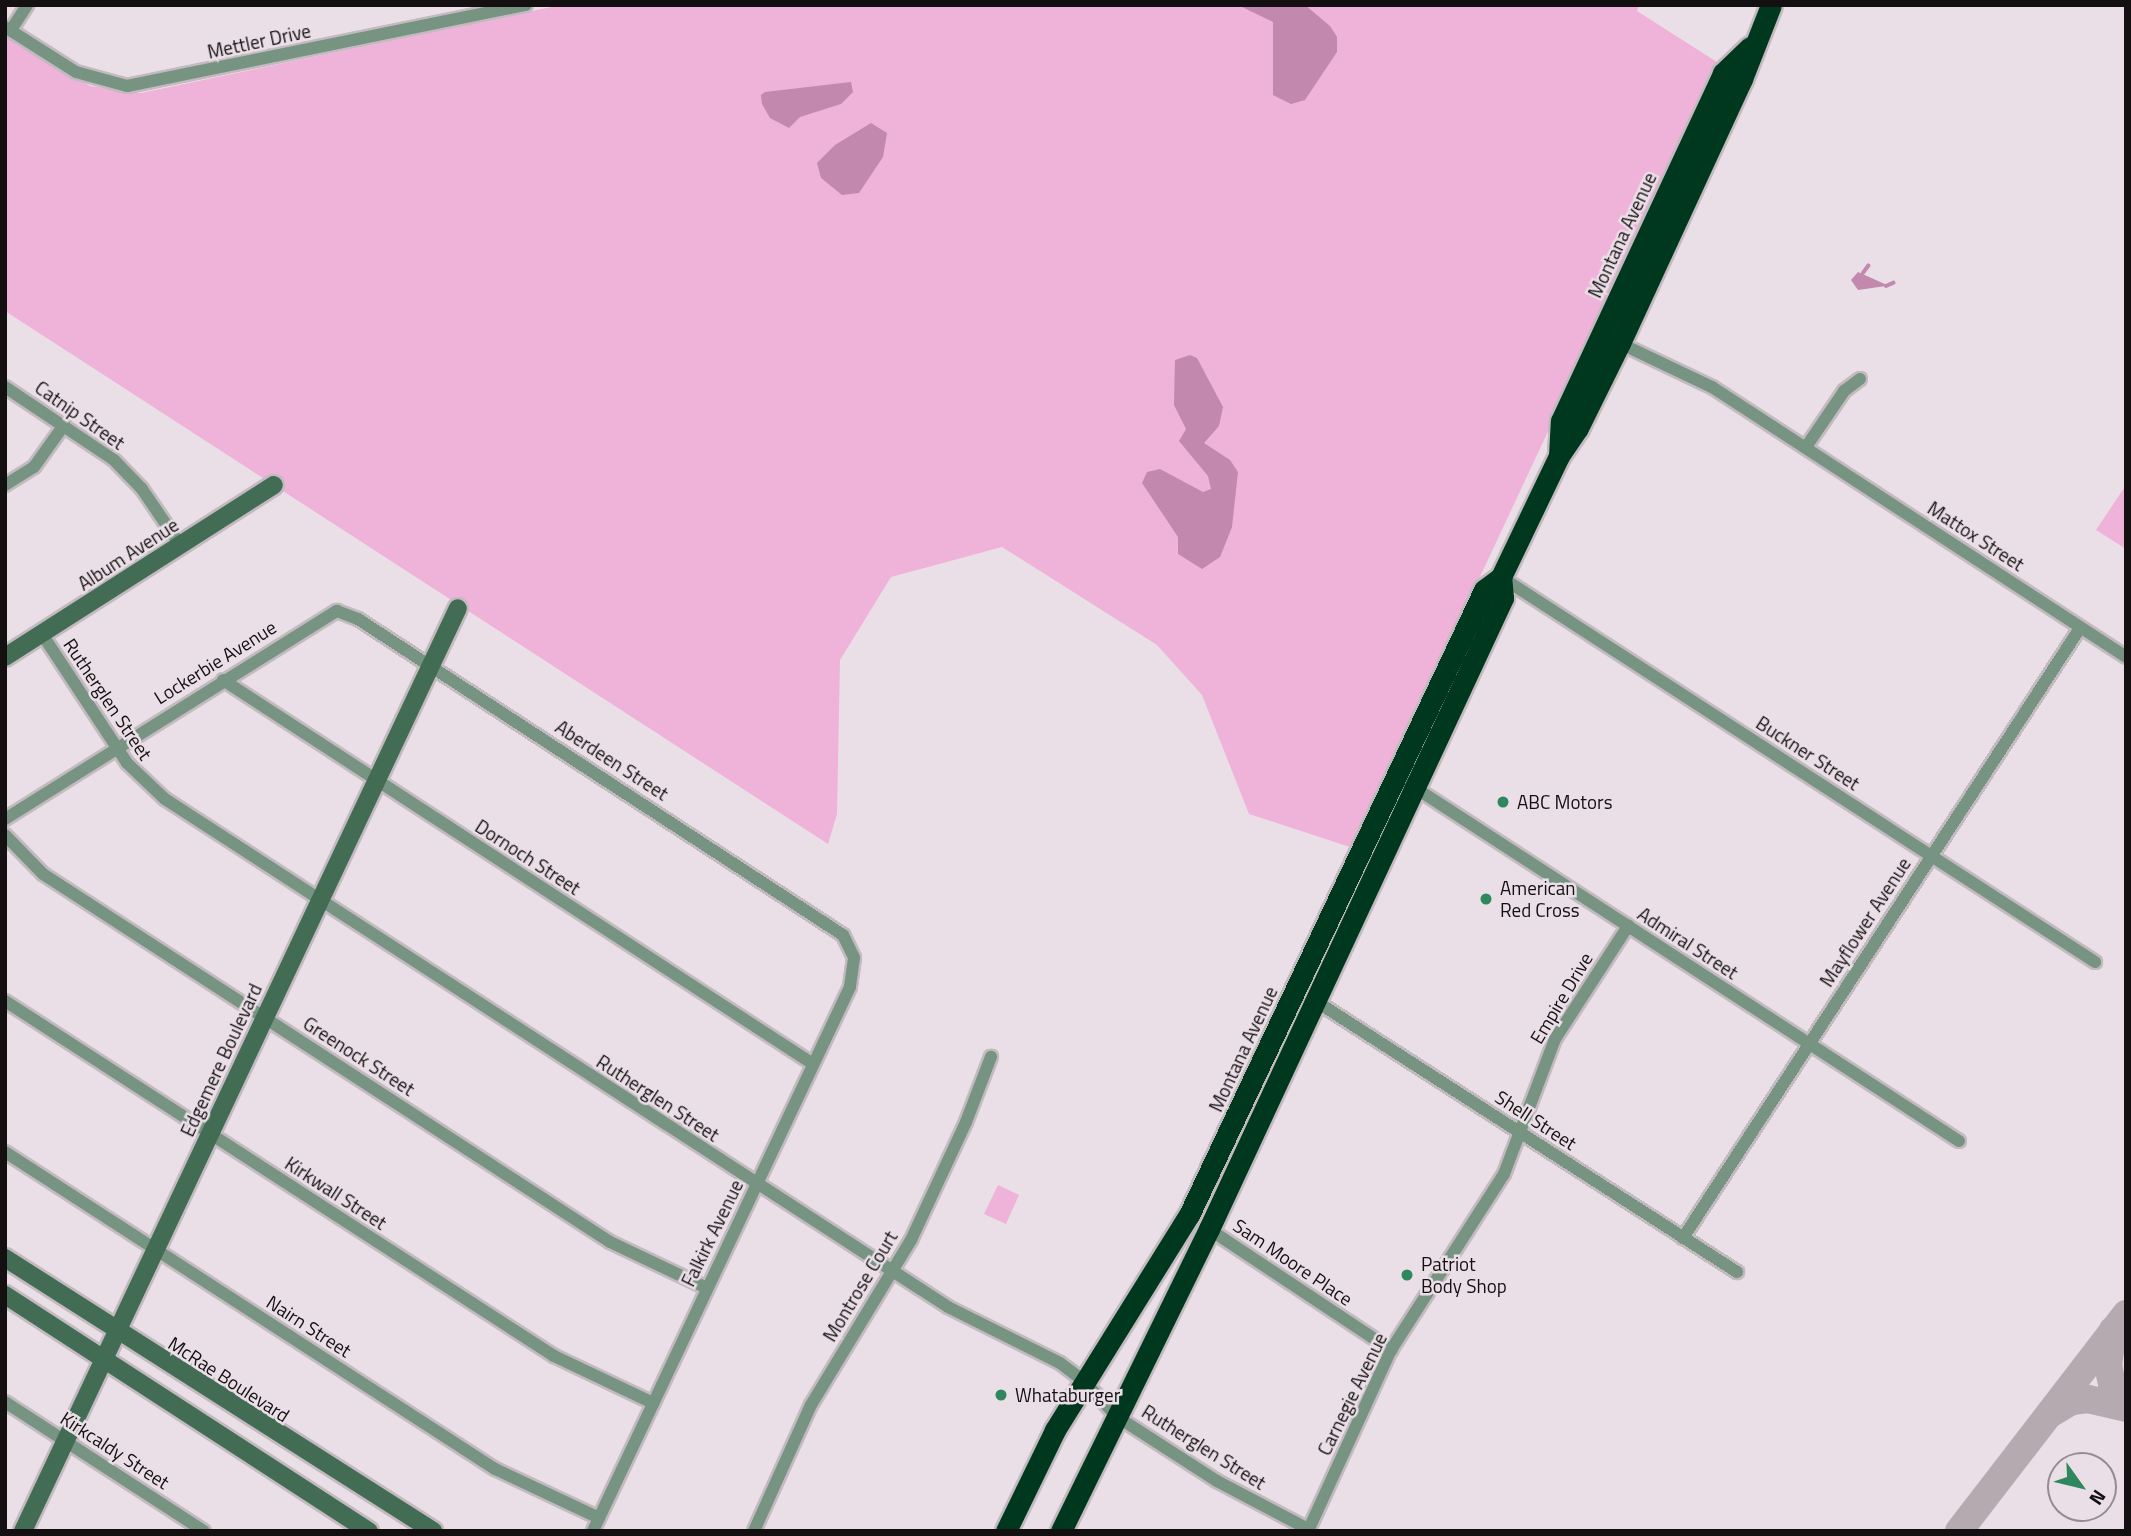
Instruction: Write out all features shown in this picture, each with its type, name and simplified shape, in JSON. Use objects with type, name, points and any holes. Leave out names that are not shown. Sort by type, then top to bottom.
[{"type":"highway","name":"Montana Avenue","points":[[1559,451],[1561,421],[1723,73],[1747,50],[1771,5]]},
{"type":"highway","name":"Montana Avenue","points":[[1006,1531],[1055,1430],[1189,1215],[1484,590],[1501,577],[1559,451],[1742,79],[1747,50]]},
{"type":"highway","name":"Montana Avenue","points":[[1061,1531],[1209,1229],[1503,598],[1501,577]]},
{"type":"main road","name":"Album Avenue","points":[[5,657],[274,485]]},
{"type":"main road","name":"Edgemere Boulevard","points":[[23,1531],[458,608]]},
{"type":"main road","name":"McRae Boulevard","points":[[5,1258],[117,1332],[433,1531]]},
{"type":"main road","points":[[5,1294],[369,1531]]},
{"type":"street","points":[[8,28],[27,5]]},
{"type":"street","name":"Mettler Drive","points":[[8,28],[76,72],[127,86],[526,5]]},
{"type":"street","name":"Mattox Street","points":[[1615,341],[1703,382],[2126,657]]},
{"type":"street","points":[[1806,447],[1844,391],[1860,379]]},
{"type":"street","name":"Catnip Street","points":[[5,387],[64,425],[128,474],[180,545]]},
{"type":"street","points":[[5,485],[34,467],[64,425]]},
{"type":"street","name":"Buckner Street","points":[[1501,577],[2095,962]]},
{"type":"street","name":"Lockerbie Avenue","points":[[5,819],[331,612],[342,612]]},
{"type":"street","name":"Aberdeen Street","points":[[342,612],[430,665],[835,929],[852,951]]},
{"type":"street","name":"Mayflower Avenue","points":[[1683,1238],[2080,628]]},
{"type":"street","name":"Rutherglen Street","points":[[42,634],[136,775],[165,799],[947,1307],[1034,1347],[1085,1382],[1116,1416],[1217,1482],[1308,1530]]},
{"type":"street","name":"Dornoch Street","points":[[223,680],[375,782],[813,1064]]},
{"type":"street","name":"Admiral Street","points":[[1397,776],[1959,1142]]},
{"type":"street","name":"Greenock Street","points":[[5,835],[43,874],[610,1242],[707,1288]]},
{"type":"street","name":"Empire Drive","points":[[1519,1132],[1555,1039],[1628,926]]},
{"type":"street","name":"Falkirk Avenue","points":[[593,1531],[854,976],[852,951]]},
{"type":"street","name":"Shell Street","points":[[1314,1000],[1737,1272]]},
{"type":"street","name":"Kirkwall Street","points":[[5,1001],[554,1356],[653,1403]]},
{"type":"street","name":"Montrose Court","points":[[754,1531],[811,1405],[893,1272],[966,1122],[991,1057]]},
{"type":"street","name":"Carnegie Avenue","points":[[1308,1530],[1391,1350],[1488,1203],[1519,1132]]},
{"type":"street","name":"Nairn Street","points":[[5,1152],[495,1469],[599,1518]]},
{"type":"street","name":"Sam Moore Place","points":[[1209,1229],[1391,1350]]},
{"type":"street","name":"Kirkcaldy Street","points":[[5,1402],[204,1531]]},
{"type":"shaded area","points":[[561,5],[1639,5],[1637,11],[1720,64],[1353,848],[1249,814],[1202,695],[1157,645],[1002,547],[891,577],[840,660],[837,814],[828,844],[5,311],[5,35],[90,86],[141,93]]},
{"type":"shaded area","points":[[1238,5],[1305,5],[1330,26],[1337,37],[1337,52],[1305,100],[1291,104],[1273,95],[1273,22]]},
{"type":"shaded area","points":[[851,82],[853,92],[841,104],[800,117],[789,128],[770,118],[762,104],[761,95],[765,92]]},
{"type":"shaded area","points":[[871,123],[887,133],[883,157],[859,193],[842,195],[821,178],[817,163],[835,145]]},
{"type":"shaded area","points":[[1858,272],[1887,285],[1858,290],[1851,280]]},
{"type":"shaded area","points":[[1190,355],[1197,358],[1223,407],[1219,426],[1204,443],[1230,460],[1238,472],[1232,527],[1220,557],[1202,569],[1178,554],[1178,537],[1142,483],[1147,472],[1160,469],[1203,492],[1211,489],[1208,476],[1179,441],[1186,429],[1174,405],[1175,360]]},
{"type":"shaded area","points":[[2126,485],[2126,549],[2096,530]]},
{"type":"shaded area","points":[[998,1185],[1019,1195],[1006,1224],[984,1214]]},
{"type":"waterway","points":[[1863,273],[1868,266]]},
{"type":"waterway","points":[[1886,286],[1893,283]]},
{"type":"taxiway","points":[[1959,1531],[2126,1314]]},
{"type":"taxiway","points":[[2113,1330],[2108,1365],[2112,1384],[2126,1403]]},
{"type":"taxiway","points":[[2050,1414],[2072,1401],[2088,1399],[2126,1408]]},
{"type":"place","name":"ABC Motors","points":[[1503,802]]},
{"type":"place","name":"American Red Cross","points":[[1486,899]]},
{"type":"place","name":"Patriot Body Shop","points":[[1407,1275]]},
{"type":"place","name":"Whataburger","points":[[1001,1395]]}]
